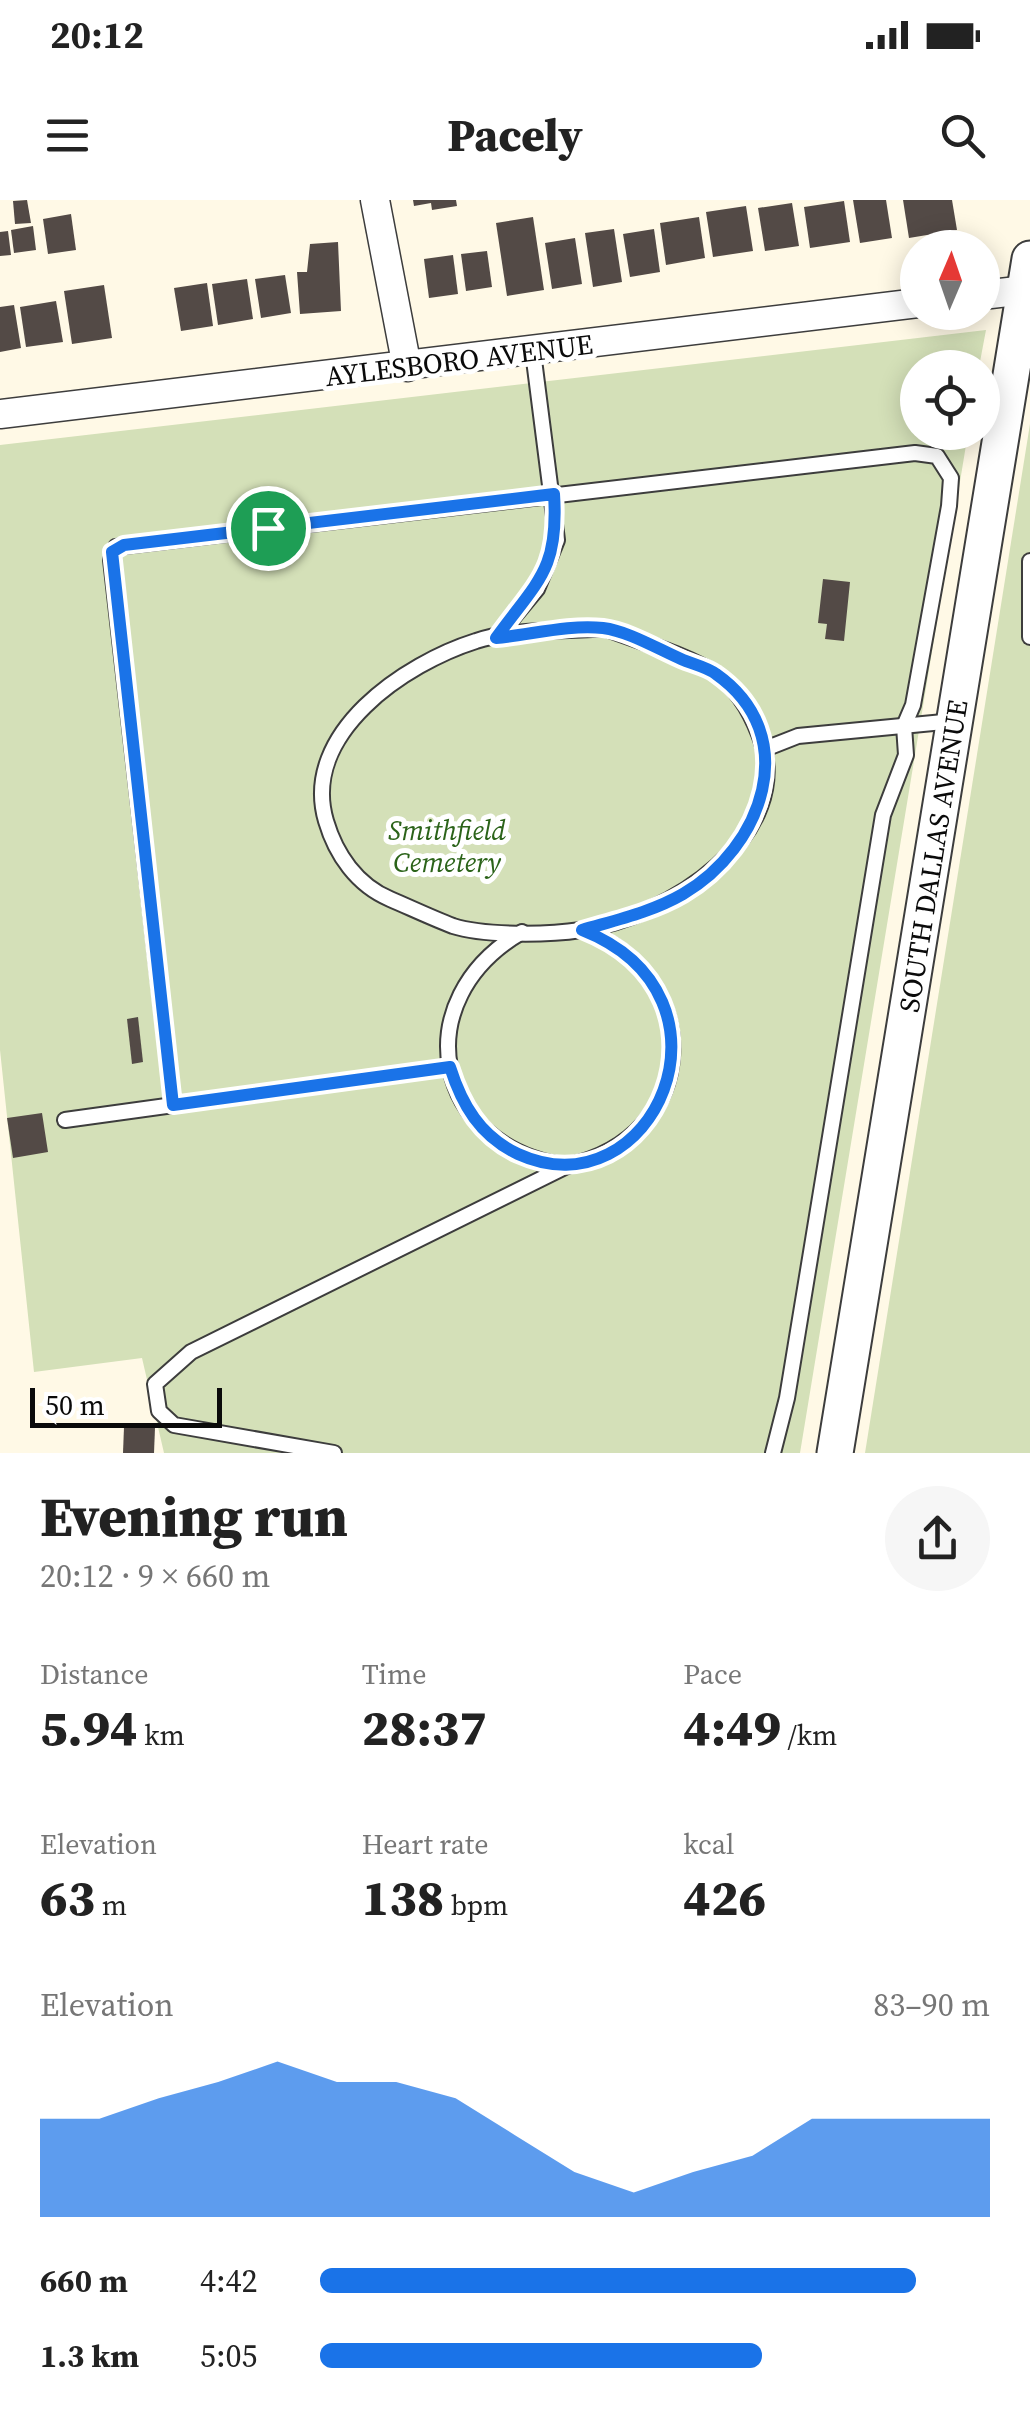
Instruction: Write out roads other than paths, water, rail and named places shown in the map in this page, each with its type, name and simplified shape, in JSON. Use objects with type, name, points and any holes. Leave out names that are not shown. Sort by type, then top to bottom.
[{"type":"street","points":[[376,200],[407,366]]},
{"type":"street","points":[[1000,289],[1028,279]]},
{"type":"street","name":"SOUTH DALLAS AVENUE","points":[[835,1453],[1028,279]]},
{"type":"street","name":"AYLESBORO AVENUE","points":[[0,414],[900,305]]},
{"type":"lane","points":[[496,638],[537,588],[557,540],[533,352]]},
{"type":"lane","points":[[173,1105],[112,552],[124,545],[914,452],[937,456],[951,478],[949,506],[913,705],[904,726],[906,755],[883,815],[787,1398],[773,1453]]},
{"type":"lane","points":[[1030,561],[1030,637]]},
{"type":"lane","points":[[604,628],[716,674],[748,707],[765,749],[764,794],[746,836],[685,893],[637,914],[582,930],[523,932],[456,927],[373,892],[341,859],[324,817],[325,772],[343,730],[404,674],[478,640],[604,628]]},
{"type":"lane","points":[[765,749],[798,736],[955,720]]},
{"type":"lane","points":[[334,1453],[174,1426],[159,1411],[156,1384],[192,1352],[568,1166],[610,1151],[642,1126],[658,1104],[673,1052],[663,999],[631,955],[582,930]]},
{"type":"lane","points":[[523,932],[494,949],[471,972],[455,1002],[448,1034],[450,1067],[460,1099],[491,1137],[534,1161],[568,1166]]},
{"type":"lane","points":[[65,1120],[450,1067]]},
{"type":"park label","name":"Smithfield Cemetery","points":[[447,846]]}]
